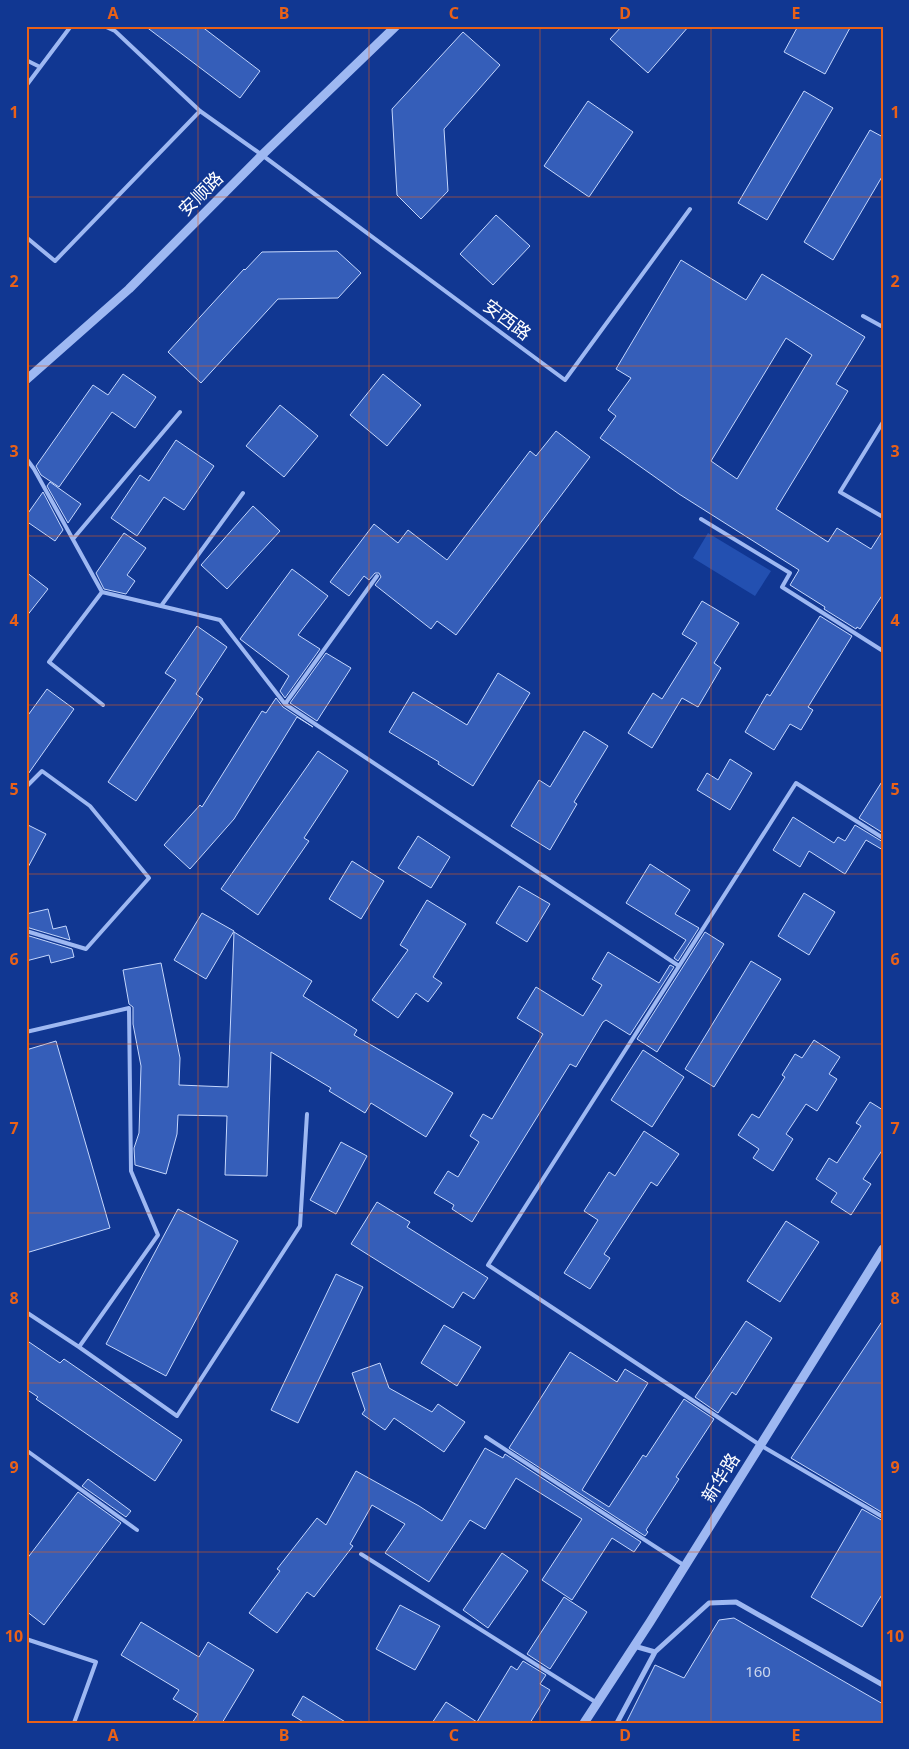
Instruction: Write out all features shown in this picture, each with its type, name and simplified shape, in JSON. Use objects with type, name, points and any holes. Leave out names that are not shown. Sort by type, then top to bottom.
[{"type":"street","name":"安顺路","points":[[26,380],[129,289],[262,155],[396,26]]},
{"type":"street","name":"新华路","points":[[584,1723],[685,1566],[883,1248]]},
{"type":"street","points":[[617,1723],[655,1652],[709,1603],[736,1602],[883,1685]]},
{"type":"street","points":[[634,1646],[655,1652]]},
{"type":"lane","points":[[26,86],[70,26]]},
{"type":"lane","points":[[104,26],[115,30],[200,111],[262,155]]},
{"type":"lane","points":[[26,60],[40,67]]},
{"type":"lane","points":[[26,237],[55,260],[200,111]]},
{"type":"lane","name":"安西路","points":[[262,155],[565,380],[690,209]]},
{"type":"lane","points":[[863,316],[883,327]]},
{"type":"lane","points":[[73,539],[180,412]]},
{"type":"lane","points":[[883,422],[840,492],[883,517]]},
{"type":"lane","points":[[26,458],[34,469],[102,592],[220,620],[285,704],[679,966]]},
{"type":"lane","points":[[161,606],[243,493]]},
{"type":"lane","points":[[701,519],[790,573],[782,587],[883,651]]},
{"type":"lane","points":[[285,704],[377,576]]},
{"type":"lane","points":[[102,592],[49,662],[103,705]]},
{"type":"lane","points":[[26,787],[42,771],[90,806],[149,878],[86,949],[26,931]]},
{"type":"lane","points":[[883,838],[796,783],[488,1264],[760,1445],[883,1517]]},
{"type":"lane","points":[[26,1032],[129,1008],[131,1171],[158,1235],[79,1347]]},
{"type":"lane","points":[[26,1312],[177,1416],[300,1226],[307,1114]]},
{"type":"lane","points":[[486,1437],[685,1566]]},
{"type":"lane","points":[[26,1450],[137,1530]]},
{"type":"lane","points":[[360,1554],[597,1703]]},
{"type":"lane","points":[[26,1639],[96,1662],[74,1723]]},
{"type":"shaded area","points":[[708,533],[771,571],[755,596],[693,558]]},
{"type":"building","points":[[145,26],[201,26],[260,71],[240,98]]},
{"type":"building","points":[[622,26],[689,26],[648,73],[610,39]]},
{"type":"building","points":[[798,26],[851,26],[825,74],[784,52]]},
{"type":"building","points":[[463,32],[500,65],[444,129],[448,191],[421,219],[397,195],[392,109]]},
{"type":"building","points":[[804,91],[833,108],[767,220],[738,203]]},
{"type":"building","points":[[588,101],[633,132],[589,197],[544,166]]},
{"type":"building","points":[[870,130],[883,137],[883,175],[833,260],[804,242]]},
{"type":"building","points":[[496,215],[530,246],[493,285],[460,254]]},
{"type":"building","points":[[337,251],[361,273],[338,298],[278,299],[201,383],[168,352],[262,252]]},
{"type":"building","points":[[681,260],[746,300],[762,274],[865,337],[836,384],[848,391],[776,509],[828,542],[837,528],[871,549],[883,530],[883,594],[860,629],[857,627],[856,629],[824,609],[825,607],[790,585],[799,570],[679,494],[600,438],[616,416],[608,410],[631,378],[616,369]],"holes":[[[786,338],[812,355],[737,479],[711,461]]]},
{"type":"building","points":[[123,374],[156,397],[135,428],[112,412],[59,487],[41,475],[36,466],[93,385],[108,395]]},
{"type":"building","points":[[383,374],[421,405],[387,446],[350,415]]},
{"type":"building","points":[[280,405],[318,436],[284,477],[246,446]]},
{"type":"building","points":[[556,431],[590,457],[456,635],[437,621],[431,629],[375,585],[381,577],[379,573],[375,573],[369,580],[364,576],[349,596],[330,582],[374,524],[398,543],[408,530],[447,560],[530,451],[536,456]]},
{"type":"building","points":[[176,440],[214,466],[184,510],[164,497],[137,536],[111,518],[140,475],[149,481]]},
{"type":"building","points":[[50,482],[81,504],[68,523],[47,486]]},
{"type":"building","points":[[43,492],[63,530],[55,541],[26,521],[26,516]]},
{"type":"building","points":[[253,506],[280,531],[227,589],[201,565]]},
{"type":"building","points":[[124,533],[146,548],[127,575],[135,581],[126,594],[104,589],[96,573]]},
{"type":"building","points":[[292,569],[328,596],[298,635],[320,649],[285,698],[280,691],[289,676],[240,639]]},
{"type":"building","points":[[26,572],[48,589],[26,617]]},
{"type":"building","points":[[702,601],[739,623],[714,663],[721,668],[698,707],[682,698],[652,748],[628,733],[653,693],[662,699],[697,643],[682,634]]},
{"type":"building","points":[[820,616],[852,636],[808,707],[813,710],[801,730],[790,724],[774,750],[745,732],[767,694],[770,696]]},
{"type":"building","points":[[197,626],[227,647],[196,694],[203,699],[136,801],[108,782],[176,680],[165,673]]},
{"type":"building","points":[[326,653],[351,668],[317,721],[290,703]]},
{"type":"building","points":[[498,673],[530,693],[473,786],[438,764],[439,762],[389,732],[413,692],[467,725]]},
{"type":"building","points":[[47,689],[74,709],[26,777],[26,718]]},
{"type":"building","points":[[276,698],[283,707],[313,727],[297,717],[234,819],[190,869],[164,845],[200,805],[202,807],[262,711],[266,713]]},
{"type":"building","points":[[584,731],[608,746],[574,802],[577,804],[550,850],[511,826],[539,780],[550,787]]},
{"type":"building","points":[[318,751],[348,771],[304,838],[309,841],[258,915],[221,889]]},
{"type":"building","points":[[730,759],[752,773],[730,810],[697,790],[707,773],[718,780]]},
{"type":"building","points":[[883,780],[883,833],[859,818]]},
{"type":"building","points":[[793,817],[834,843],[838,837],[845,841],[855,825],[883,842],[883,850],[866,840],[845,874],[809,851],[800,867],[773,850]]},
{"type":"building","points":[[26,824],[46,834],[26,871]]},
{"type":"building","points":[[418,836],[450,857],[431,888],[398,868]]},
{"type":"building","points":[[352,861],[384,881],[361,919],[329,899]]},
{"type":"building","points":[[650,864],[690,890],[675,914],[699,928],[678,961],[674,958],[686,940],[626,903]]},
{"type":"building","points":[[519,886],[550,904],[527,942],[496,923]]},
{"type":"building","points":[[804,893],[835,912],[809,955],[778,936]]},
{"type":"building","points":[[427,900],[466,924],[433,977],[442,983],[428,1002],[416,993],[398,1018],[372,1000],[408,950],[400,945]]},
{"type":"building","points":[[48,909],[53,929],[66,926],[70,940],[26,927],[26,914]]},
{"type":"building","points":[[202,913],[234,931],[206,979],[174,960]]},
{"type":"building","points":[[234,932],[312,981],[303,996],[357,1030],[354,1035],[453,1093],[426,1137],[371,1103],[365,1113],[329,1091],[331,1088],[271,1052],[267,1176],[225,1175],[227,1116],[178,1115],[177,1134],[166,1174],[135,1165],[134,1148],[139,1133],[141,1066],[133,1024],[133,1007],[129,1004],[123,970],[161,963],[180,1058],[179,1085],[228,1087]]},
{"type":"building","points":[[705,932],[724,944],[657,1052],[637,1039]]},
{"type":"building","points":[[26,935],[72,949],[74,957],[51,963],[49,955],[26,961]]},
{"type":"building","points":[[608,952],[659,983],[670,965],[674,967],[630,1035],[606,1020],[603,1022],[576,1067],[570,1064],[472,1222],[452,1209],[454,1205],[434,1193],[448,1171],[458,1177],[479,1142],[470,1136],[483,1114],[492,1119],[543,1034],[517,1018],[536,987],[583,1016],[602,985],[592,979]]},
{"type":"building","points":[[751,961],[781,979],[714,1087],[685,1069]]},
{"type":"building","points":[[814,1040],[840,1057],[829,1074],[837,1079],[817,1111],[806,1104],[786,1134],[793,1139],[773,1171],[753,1158],[759,1149],[738,1135],[752,1114],[759,1118],[785,1077],[782,1075],[795,1054],[802,1058]]},
{"type":"building","points":[[56,1041],[110,1228],[26,1253],[26,1050]]},
{"type":"building","points":[[643,1050],[684,1077],[652,1127],[611,1100]]},
{"type":"building","points":[[870,1102],[883,1110],[883,1149],[863,1179],[871,1184],[851,1215],[831,1202],[837,1193],[816,1179],[829,1158],[837,1163],[861,1126],[856,1123]]},
{"type":"building","points":[[644,1131],[679,1154],[657,1186],[651,1182],[604,1254],[610,1258],[590,1289],[564,1273],[598,1220],[584,1211],[609,1172],[615,1176]]},
{"type":"building","points":[[341,1142],[367,1156],[336,1214],[310,1200]]},
{"type":"building","points":[[377,1202],[410,1222],[407,1227],[488,1278],[474,1299],[463,1292],[453,1308],[351,1244]]},
{"type":"building","points":[[178,1209],[238,1241],[166,1376],[106,1344]]},
{"type":"building","points":[[786,1221],[819,1242],[780,1302],[747,1281]]},
{"type":"building","points":[[336,1274],[363,1287],[298,1423],[271,1410]]},
{"type":"building","points":[[883,1320],[883,1513],[791,1458]]},
{"type":"building","points":[[746,1321],[772,1338],[736,1395],[732,1392],[718,1413],[695,1397]]},
{"type":"building","points":[[444,1325],[481,1347],[457,1386],[421,1363]]},
{"type":"building","points":[[26,1340],[60,1363],[64,1359],[182,1440],[155,1481],[36,1399],[38,1397],[26,1389]]},
{"type":"building","points":[[570,1352],[617,1382],[625,1369],[648,1383],[582,1490],[609,1507],[643,1455],[646,1457],[684,1399],[714,1419],[676,1477],[679,1479],[646,1530],[648,1532],[645,1536],[509,1448]]},
{"type":"building","points":[[380,1363],[389,1388],[432,1412],[438,1404],[465,1422],[444,1452],[394,1418],[385,1430],[362,1414],[365,1410],[352,1373]]},
{"type":"building","points":[[485,1448],[503,1458],[505,1454],[641,1542],[634,1552],[612,1538],[572,1600],[542,1580],[582,1519],[516,1478],[485,1529],[470,1520],[429,1582],[385,1553],[405,1524],[372,1505],[350,1544],[353,1546],[314,1597],[307,1592],[277,1633],[249,1613],[280,1571],[277,1569],[317,1518],[326,1525],[356,1471],[442,1521]]},
{"type":"building","points":[[88,1479],[131,1511],[126,1517],[82,1486]]},
{"type":"building","points":[[78,1492],[121,1523],[44,1625],[26,1611],[26,1560]]},
{"type":"building","points":[[862,1509],[883,1521],[883,1593],[862,1627],[811,1597]]},
{"type":"building","points":[[502,1553],[528,1571],[488,1628],[463,1610]]},
{"type":"building","points":[[564,1597],[587,1612],[550,1669],[527,1654]]},
{"type":"building","points":[[400,1605],[440,1626],[415,1670],[376,1649]]},
{"type":"building","points":[[734,1618],[883,1704],[883,1723],[626,1723],[655,1665],[684,1678],[719,1620]]},
{"type":"building","points":[[141,1622],[199,1657],[208,1642],[254,1670],[222,1723],[192,1723],[198,1714],[173,1699],[179,1690],[121,1655]]},
{"type":"building","points":[[523,1661],[546,1675],[540,1684],[550,1690],[530,1723],[432,1723],[446,1702],[477,1722],[511,1666],[517,1670]]},
{"type":"building","points":[[303,1696],[347,1723],[305,1723],[292,1715]]}]
